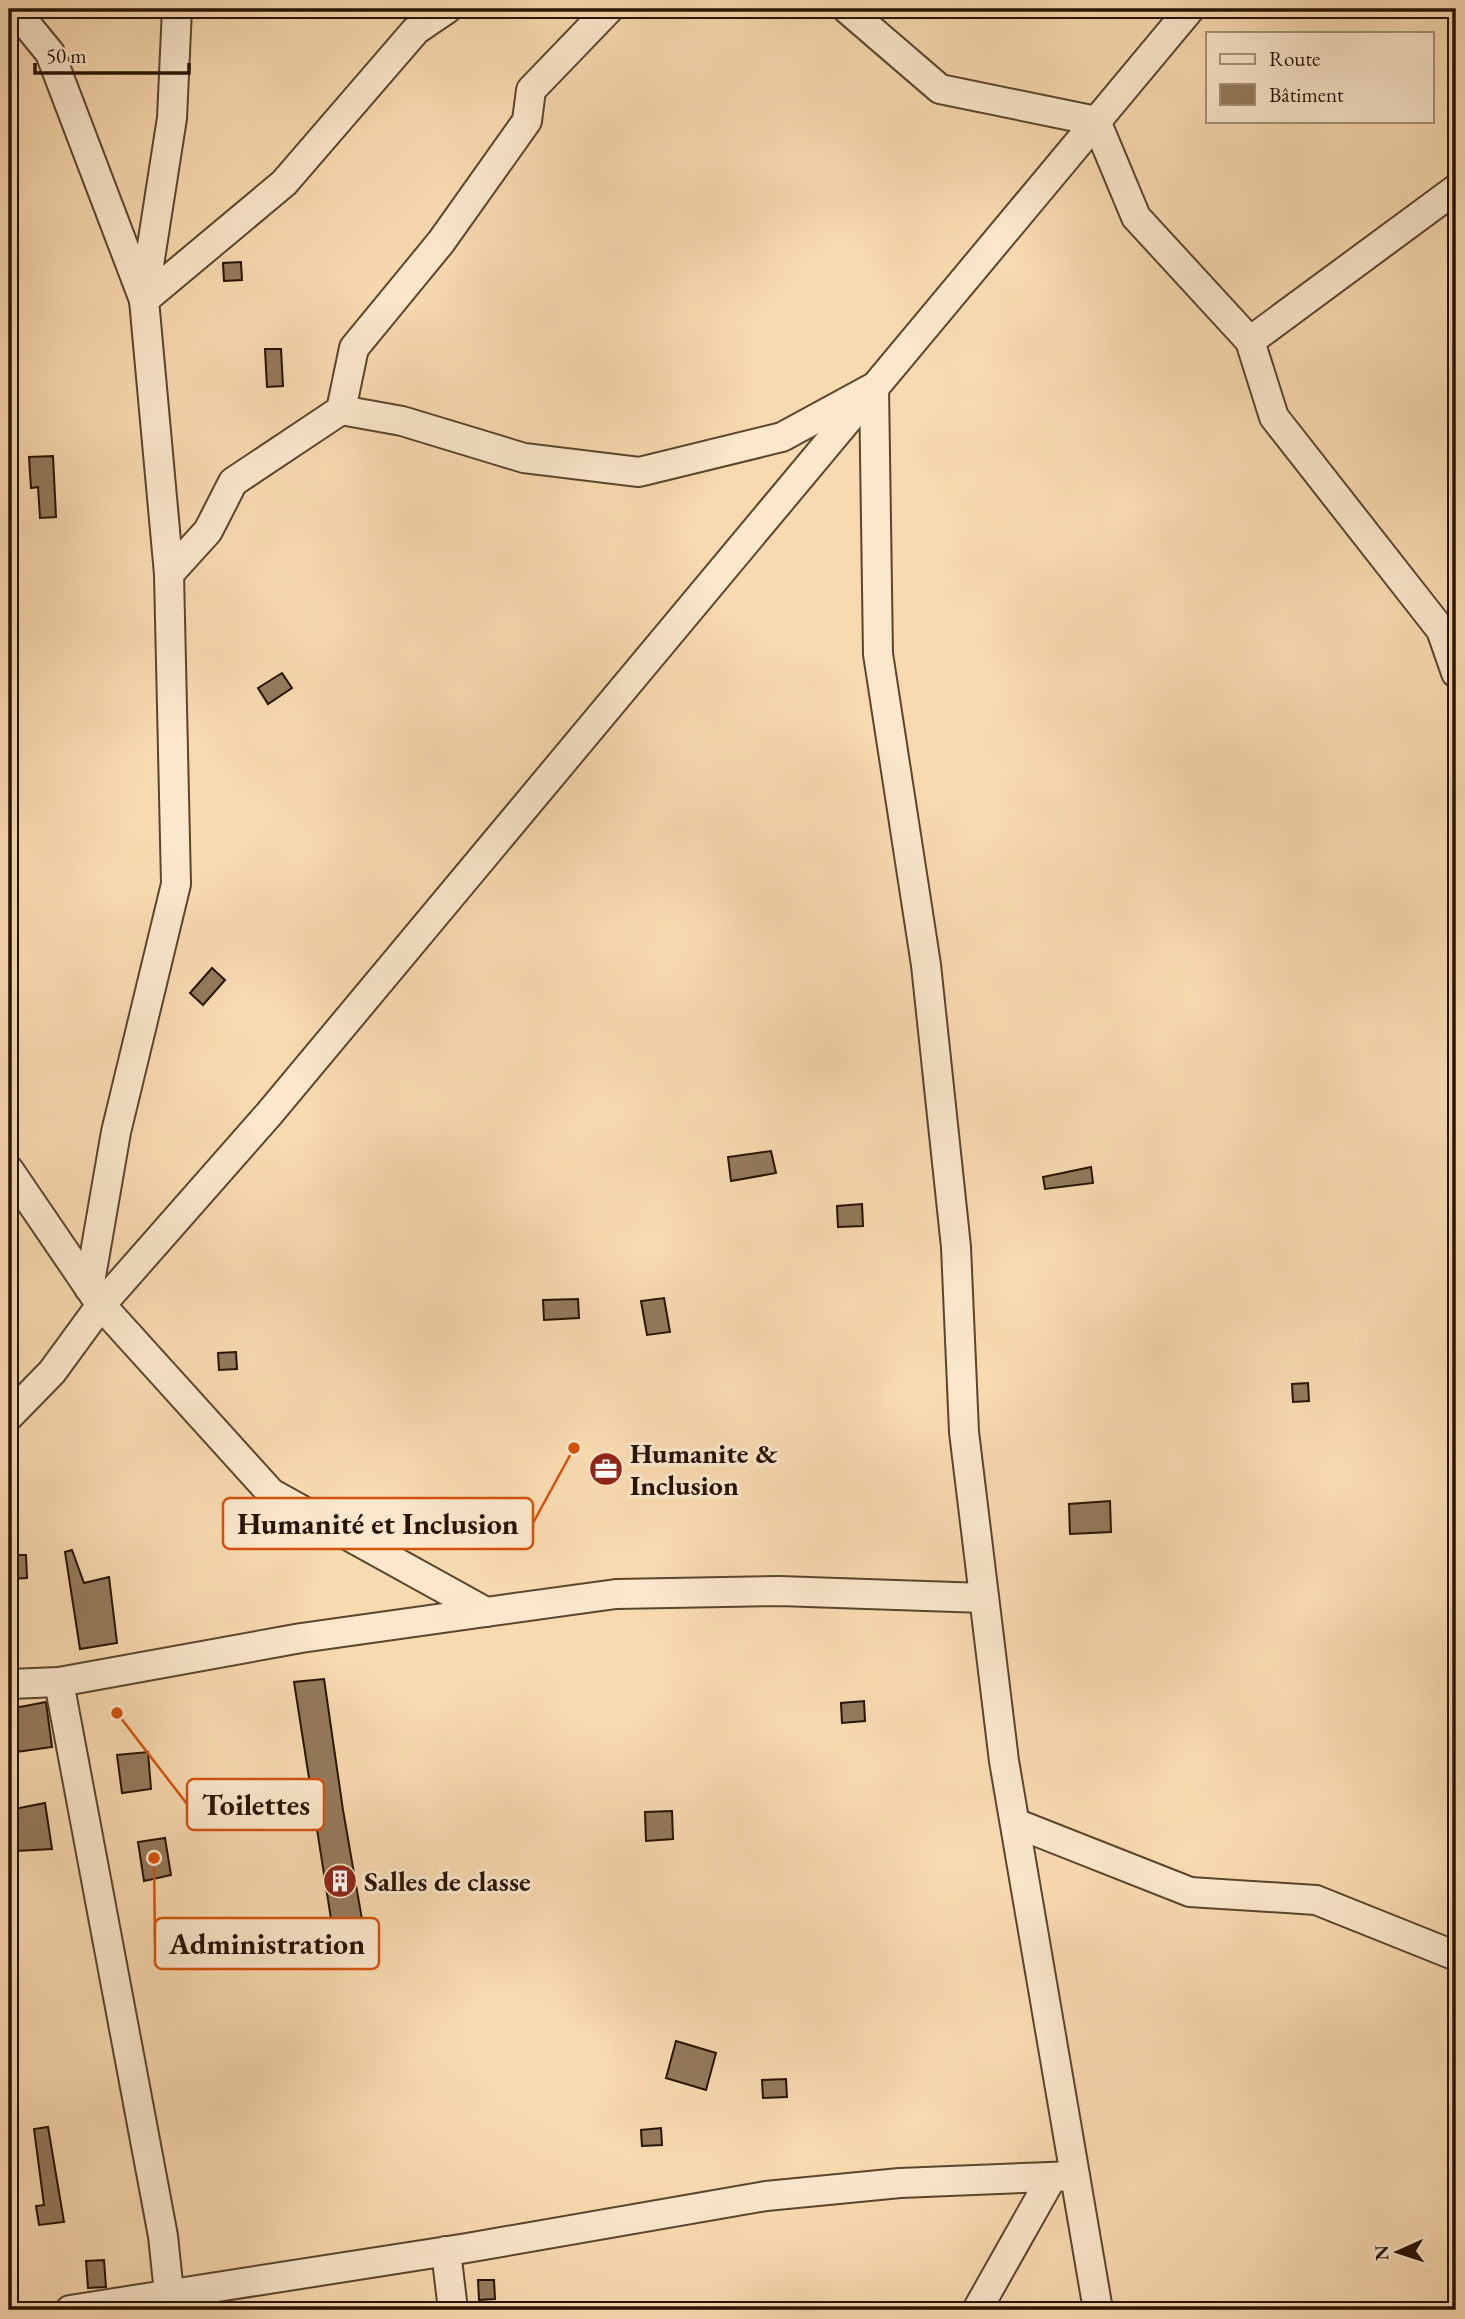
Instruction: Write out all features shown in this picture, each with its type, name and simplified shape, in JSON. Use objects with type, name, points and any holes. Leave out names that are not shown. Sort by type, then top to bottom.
[{"type":"street","points":[[14,9],[50,53],[144,300]]},
{"type":"street","points":[[95,1297],[116,1132],[176,884],[169,575],[144,300],[172,118],[177,9]]},
{"type":"street","points":[[144,300],[284,183],[416,30],[447,9]]},
{"type":"street","points":[[341,410],[354,348],[441,242],[527,121],[531,90],[609,9]]},
{"type":"street","points":[[847,9],[940,89],[1096,121]]},
{"type":"street","points":[[9,1416],[52,1372],[95,1297],[269,1114],[1190,9]]},
{"type":"street","points":[[1096,121],[1136,217],[1250,341],[1274,417],[1441,630],[1456,673]]},
{"type":"street","points":[[1250,341],[1456,189]]},
{"type":"street","points":[[169,575],[208,531],[233,482],[341,410],[402,421],[524,458],[639,472],[782,437],[874,387]]},
{"type":"street","points":[[874,387],[878,654],[926,965],[956,1247],[964,1432],[1004,1761],[1064,2176],[1098,2310]]},
{"type":"street","points":[[9,1170],[95,1297],[271,1493],[486,1612]]},
{"type":"street","points":[[9,1684],[60,1682],[302,1637],[616,1594],[779,1591],[984,1598]]},
{"type":"street","points":[[60,1682],[163,2236],[169,2293]]},
{"type":"street","points":[[1015,1823],[1190,1892],[1316,1900],[1456,1956]]},
{"type":"street","points":[[70,2310],[446,2251],[766,2196],[900,2183],[1064,2176]]},
{"type":"street","points":[[977,2310],[1064,2176]]},
{"type":"street","points":[[446,2251],[453,2310]]},
{"type":"building","points":[[241,262],[242,280],[224,281],[223,263]]},
{"type":"building","points":[[265,349],[281,349],[283,386],[267,387]]},
{"type":"building","points":[[53,456],[56,517],[40,518],[38,487],[31,488],[29,457]]},
{"type":"building","points":[[282,673],[292,688],[268,704],[258,688]]},
{"type":"building","points":[[212,968],[225,980],[203,1005],[190,993]]},
{"type":"building","points":[[771,1151],[776,1173],[731,1181],[728,1157]]},
{"type":"building","points":[[1091,1167],[1093,1183],[1045,1189],[1043,1177]]},
{"type":"building","points":[[862,1204],[863,1226],[838,1227],[837,1206]]},
{"type":"building","points":[[664,1298],[670,1332],[647,1335],[641,1301]]},
{"type":"building","points":[[578,1299],[579,1318],[544,1320],[543,1300]]},
{"type":"building","points":[[236,1352],[237,1369],[219,1370],[218,1353]]},
{"type":"building","points":[[1308,1383],[1309,1401],[1293,1402],[1292,1384]]},
{"type":"building","points":[[1110,1501],[1111,1532],[1070,1534],[1069,1504]]},
{"type":"building","points":[[72,1550],[84,1583],[109,1577],[117,1643],[80,1649],[65,1552]]},
{"type":"building","points":[[9,1555],[26,1555],[27,1578],[9,1579]]},
{"type":"building","points":[[324,1679],[367,1948],[336,1951],[294,1682]]},
{"type":"building","points":[[864,1701],[865,1721],[842,1723],[841,1703]]},
{"type":"building","points":[[46,1702],[52,1747],[9,1753],[9,1709]]},
{"type":"building","points":[[148,1752],[151,1789],[122,1793],[117,1755]]},
{"type":"building","points":[[45,1803],[52,1849],[16,1851],[9,1810]]},
{"type":"building","points":[[672,1811],[673,1839],[646,1841],[645,1812]]},
{"type":"building","points":[[165,1838],[171,1875],[144,1881],[138,1842]]},
{"type":"building","points":[[676,2041],[716,2053],[706,2090],[666,2078]]},
{"type":"building","points":[[786,2079],[787,2097],[763,2098],[762,2080]]},
{"type":"building","points":[[48,2127],[64,2222],[39,2225],[36,2206],[44,2205],[34,2129]]},
{"type":"building","points":[[661,2128],[662,2145],[642,2146],[641,2130]]},
{"type":"building","points":[[104,2260],[106,2287],[88,2288],[86,2261]]},
{"type":"building","points":[[478,2280],[494,2280],[495,2299],[479,2300]]},
{"type":"place","name":"Humanité et Inclusion","points":[[574,1448]]},
{"type":"place","name":"Humanite & Inclusion","points":[[606,1469]]},
{"type":"place","name":"Toilettes","points":[[117,1713]]},
{"type":"place","name":"Administration","points":[[154,1858]]},
{"type":"place","name":"Salles de classe","points":[[340,1881]]}]
